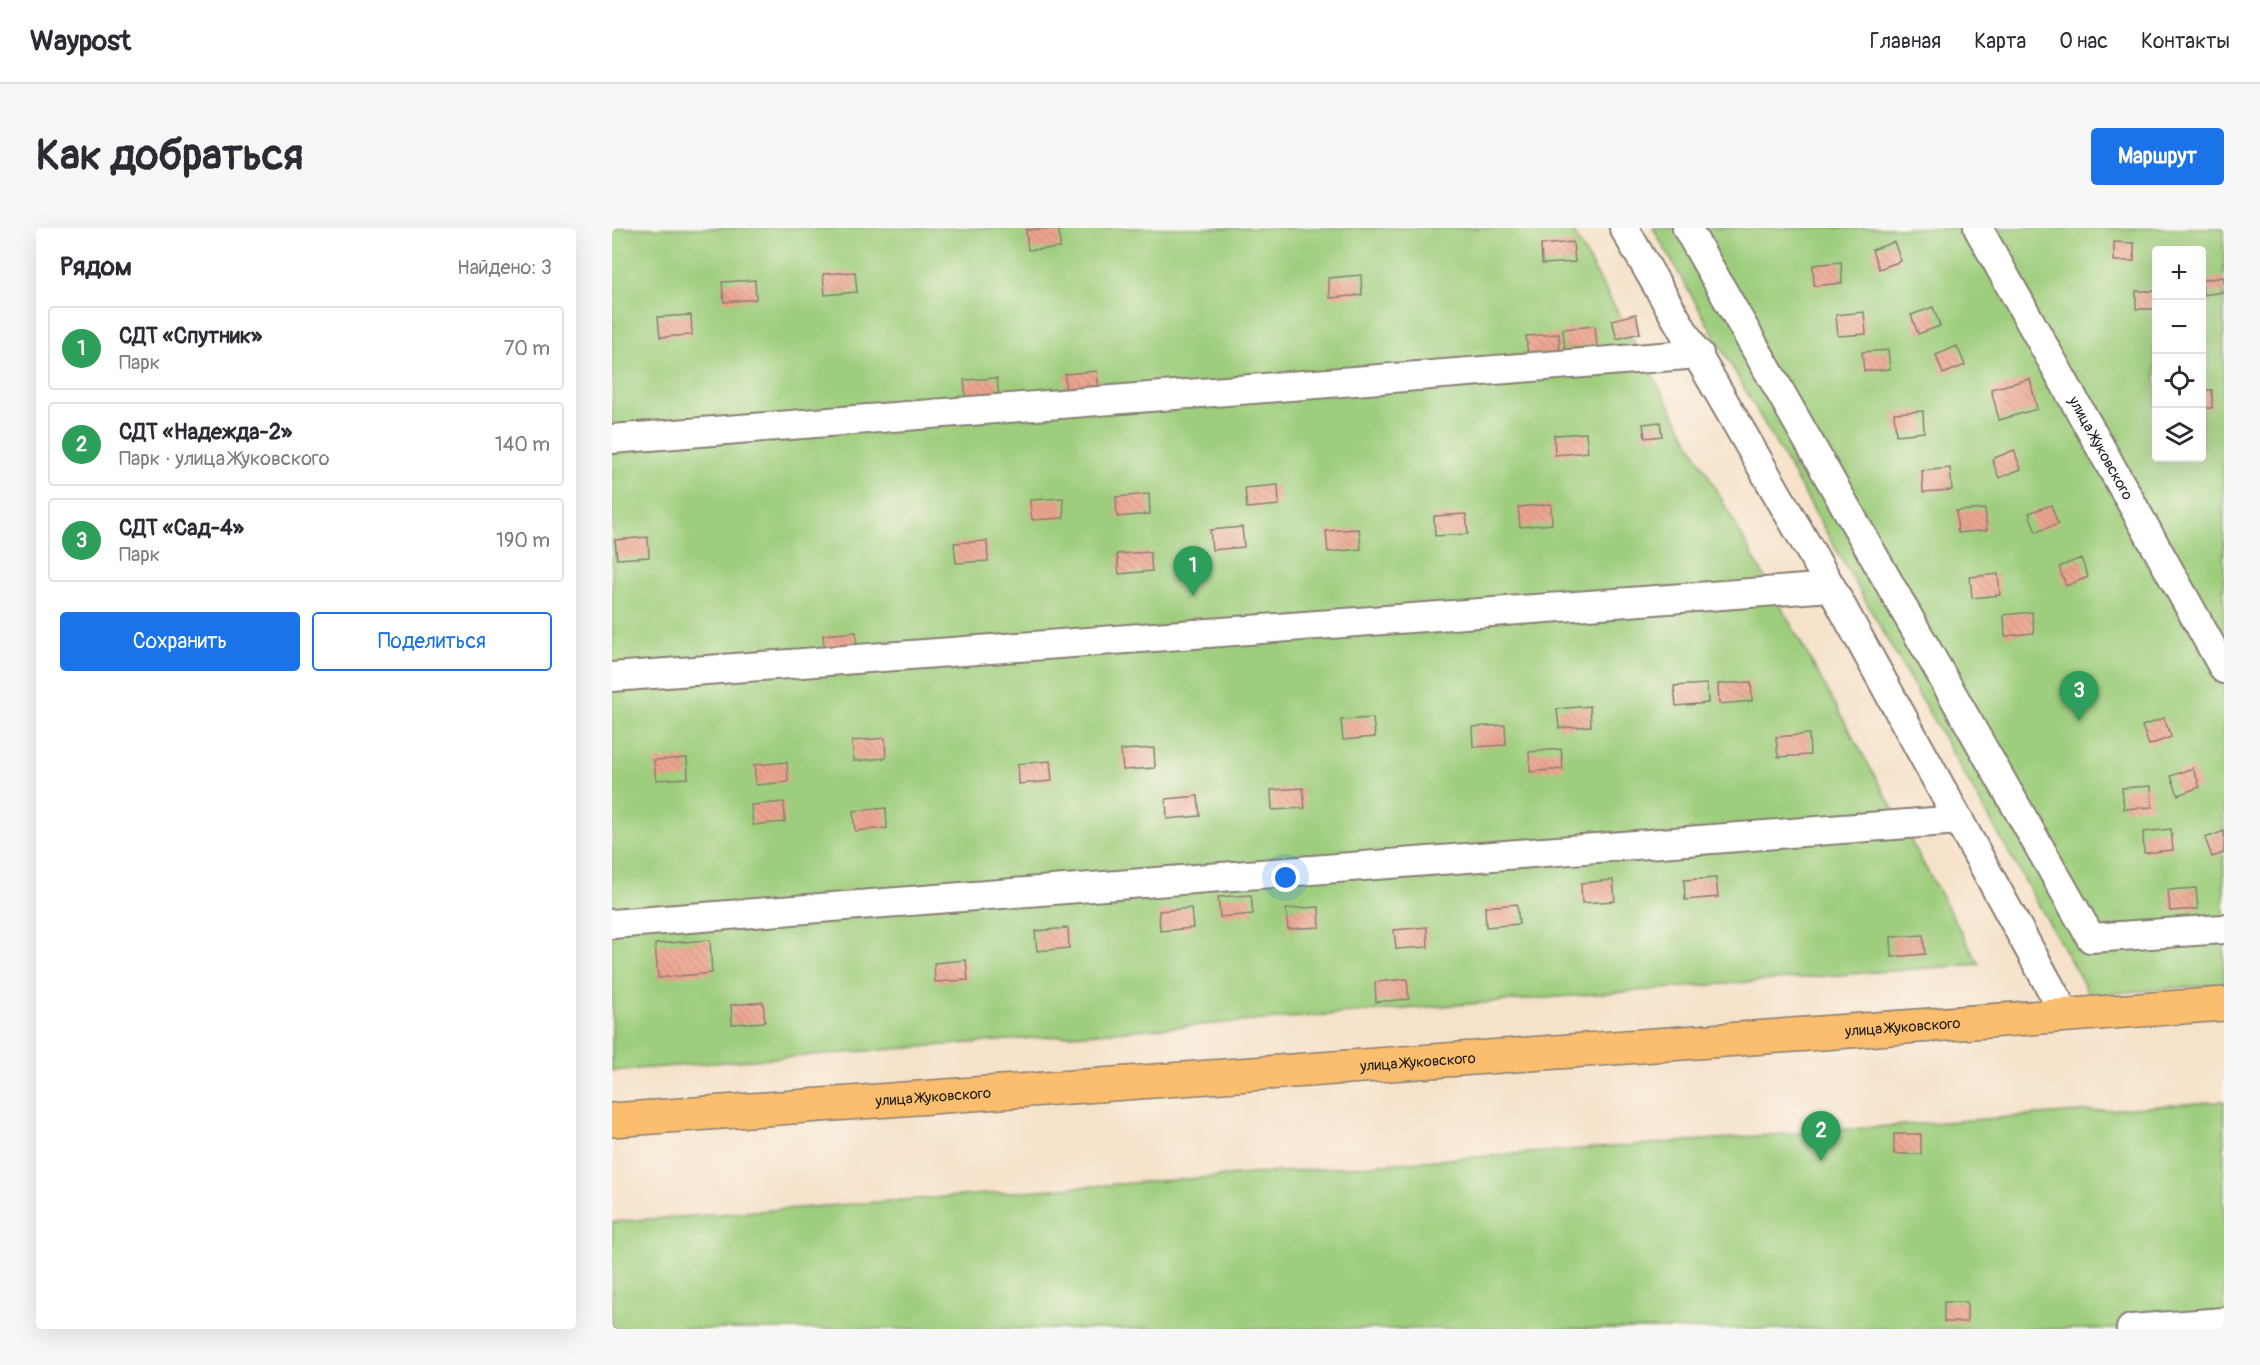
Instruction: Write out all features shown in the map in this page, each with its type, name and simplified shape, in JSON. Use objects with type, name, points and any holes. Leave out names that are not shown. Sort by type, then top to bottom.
[{"type":"main road","name":"улица Жуковского","points":[[612,1120],[2224,1004]]},
{"type":"lane","points":[[1624,228],[1699,354],[1831,587],[2066,1016]]},
{"type":"lane","points":[[1687,228],[2091,938],[2224,929]]},
{"type":"lane","name":"улица Жуковского","points":[[1978,228],[2224,669]]},
{"type":"lane","points":[[612,440],[1699,354]]},
{"type":"lane","points":[[612,677],[1831,587]]},
{"type":"lane","points":[[612,924],[1959,820]]},
{"type":"lane","points":[[2131,1329],[2224,1322]]},
{"type":"green space","points":[[612,228],[1571,228],[1979,964],[612,1071]]},
{"type":"green space","points":[[1653,228],[2224,228],[2224,984],[2090,995]]},
{"type":"green space","points":[[2224,1101],[2224,1329],[612,1329],[612,1222]]},
{"type":"building","points":[[1059,228],[1060,248],[1028,250],[1026,230]]},
{"type":"building","points":[[1573,242],[1575,262],[1542,264],[1541,245]]},
{"type":"building","points":[[1894,242],[1901,261],[1879,269],[1872,250]]},
{"type":"building","points":[[2114,242],[2134,243],[2134,261],[2114,261]]},
{"type":"building","points":[[1841,262],[1842,283],[1814,286],[1813,265]]},
{"type":"building","points":[[855,272],[857,292],[825,295],[823,274]]},
{"type":"building","points":[[1361,275],[1362,295],[1330,298],[1328,278]]},
{"type":"building","points":[[2224,277],[2224,292],[2206,295],[2206,279]]},
{"type":"building","points":[[755,280],[756,299],[724,302],[722,282]]},
{"type":"building","points":[[2136,291],[2152,291],[2152,309],[2136,309]]},
{"type":"building","points":[[1933,307],[1940,326],[1918,334],[1911,315]]},
{"type":"building","points":[[1864,312],[1866,334],[1838,336],[1836,315]]},
{"type":"building","points":[[1636,314],[1640,333],[1617,339],[1612,320]]},
{"type":"building","points":[[691,315],[692,335],[660,337],[658,317]]},
{"type":"building","points":[[1595,326],[1597,346],[1565,349],[1563,329]]},
{"type":"building","points":[[1559,334],[1560,354],[1528,356],[1526,336]]},
{"type":"building","points":[[1957,346],[1965,365],[1943,374],[1936,355]]},
{"type":"building","points":[[1888,350],[1890,369],[1864,371],[1862,352]]},
{"type":"building","points":[[1097,371],[1099,391],[1066,393],[1065,374]]},
{"type":"building","points":[[997,378],[999,398],[966,400],[964,380]]},
{"type":"building","points":[[2030,379],[2037,409],[1999,420],[1991,389]]},
{"type":"building","points":[[2206,390],[2212,390],[2212,408],[2206,408]]},
{"type":"building","points":[[1923,411],[1924,432],[1896,435],[1894,413]]},
{"type":"building","points":[[1660,422],[1662,436],[1645,438],[1643,424]]},
{"type":"building","points":[[1586,433],[1588,452],[1555,455],[1554,435]]},
{"type":"building","points":[[2014,450],[2021,469],[1999,478],[1992,459]]},
{"type":"building","points":[[1950,468],[1952,490],[1923,492],[1922,471]]},
{"type":"building","points":[[1278,485],[1279,505],[1247,508],[1245,488]]},
{"type":"building","points":[[1149,494],[1150,514],[1117,517],[1116,497]]},
{"type":"building","points":[[1063,498],[1064,518],[1032,520],[1030,500]]},
{"type":"building","points":[[1551,504],[1552,524],[1520,527],[1518,507]]},
{"type":"building","points":[[2051,505],[2058,524],[2036,532],[2029,513]]},
{"type":"building","points":[[1985,509],[1987,530],[1958,533],[1956,511]]},
{"type":"building","points":[[1466,514],[1468,534],[1435,536],[1434,516]]},
{"type":"building","points":[[1242,527],[1244,547],[1212,550],[1210,530]]},
{"type":"building","points":[[1359,529],[1361,549],[1328,552],[1326,531]]},
{"type":"building","points":[[648,537],[649,557],[617,559],[615,540]]},
{"type":"building","points":[[987,541],[988,561],[956,563],[954,543]]},
{"type":"building","points":[[1150,552],[1152,571],[1119,574],[1117,554]]},
{"type":"building","points":[[2081,558],[2088,577],[2066,586],[2059,567]]},
{"type":"building","points":[[1998,574],[2000,595],[1972,598],[1970,577]]},
{"type":"building","points":[[2032,612],[2034,633],[2005,636],[2004,615]]},
{"type":"building","points":[[856,632],[857,652],[825,654],[823,635]]},
{"type":"building","points":[[1751,682],[1752,701],[1719,704],[1718,684]]},
{"type":"building","points":[[1707,684],[1708,703],[1676,706],[1674,686]]},
{"type":"building","points":[[1590,706],[1591,726],[1559,728],[1557,709]]},
{"type":"building","points":[[1373,718],[1375,737],[1343,740],[1341,720]]},
{"type":"building","points":[[2164,718],[2171,737],[2149,745],[2142,726]]},
{"type":"building","points":[[1505,725],[1506,745],[1473,747],[1472,727]]},
{"type":"building","points":[[1809,734],[1810,755],[1778,757],[1776,737]]},
{"type":"building","points":[[885,738],[886,758],[854,761],[852,741]]},
{"type":"building","points":[[1154,748],[1155,768],[1123,770],[1121,750]]},
{"type":"building","points":[[1561,749],[1563,769],[1530,772],[1529,752]]},
{"type":"building","points":[[687,758],[688,778],[656,780],[654,760]]},
{"type":"building","points":[[1050,761],[1052,781],[1019,784],[1018,764]]},
{"type":"building","points":[[787,762],[788,782],[756,785],[754,765]]},
{"type":"building","points":[[2193,768],[2200,787],[2178,795],[2171,776]]},
{"type":"building","points":[[2151,786],[2152,807],[2124,809],[2122,788]]},
{"type":"building","points":[[1303,788],[1305,808],[1272,810],[1271,790]]},
{"type":"building","points":[[1198,796],[1200,816],[1167,819],[1166,799]]},
{"type":"building","points":[[784,802],[785,822],[753,825],[751,805]]},
{"type":"building","points":[[886,808],[887,828],[855,831],[853,811]]},
{"type":"building","points":[[2171,829],[2173,850],[2144,853],[2143,832]]},
{"type":"building","points":[[2224,831],[2224,853],[2212,857],[2205,838]]},
{"type":"building","points":[[1716,878],[1718,897],[1685,900],[1684,880]]},
{"type":"building","points":[[1613,880],[1615,901],[1582,903],[1581,883]]},
{"type":"building","points":[[2196,888],[2198,909],[2170,911],[2168,890]]},
{"type":"building","points":[[1251,895],[1253,914],[1220,917],[1218,897]]},
{"type":"building","points":[[1517,904],[1519,924],[1486,927],[1485,907]]},
{"type":"building","points":[[1319,907],[1320,927],[1288,929],[1286,909]]},
{"type":"building","points":[[1191,908],[1193,928],[1160,931],[1159,911]]},
{"type":"building","points":[[1427,927],[1428,947],[1396,949],[1394,930]]},
{"type":"building","points":[[1068,928],[1069,948],[1037,951],[1035,931]]},
{"type":"building","points":[[1923,935],[1925,954],[1892,957],[1891,937]]},
{"type":"building","points":[[710,940],[712,973],[658,978],[655,944]]},
{"type":"building","points":[[966,960],[968,980],[935,982],[934,963]]},
{"type":"building","points":[[1407,979],[1409,999],[1376,1002],[1375,982]]},
{"type":"building","points":[[763,1002],[765,1022],[732,1024],[731,1005]]},
{"type":"building","points":[[1894,1134],[1921,1134],[1921,1154],[1894,1154]]},
{"type":"building","points":[[1944,1302],[1967,1302],[1967,1322],[1944,1322]]},
{"type":"place","name":"СДТ «Спутник»","points":[[1193,596]]},
{"type":"place","name":"СДТ «Сад-4»","points":[[2079,721]]},
{"type":"place","name":"СДТ «Надежда-2»","points":[[1821,1161]]}]
